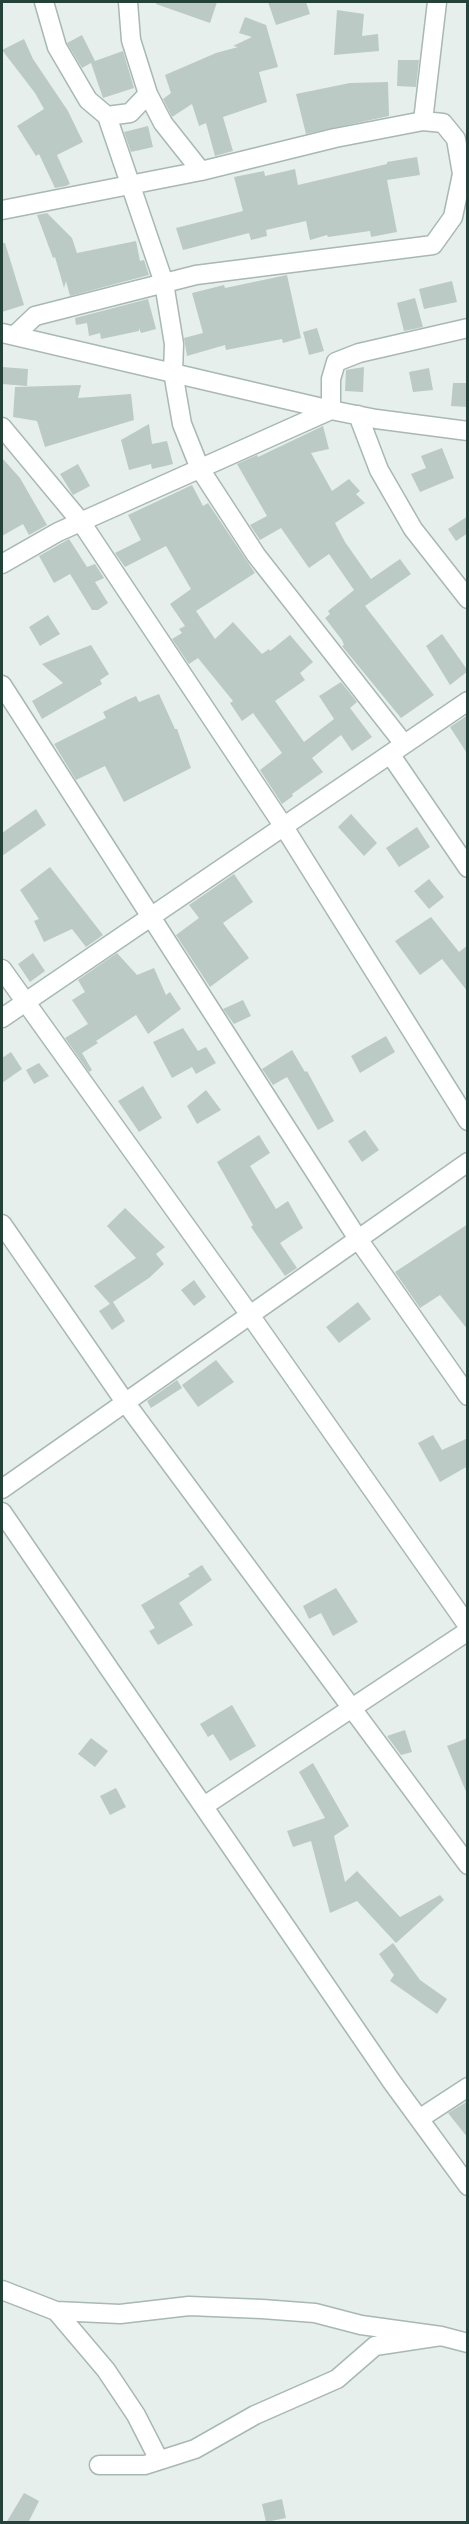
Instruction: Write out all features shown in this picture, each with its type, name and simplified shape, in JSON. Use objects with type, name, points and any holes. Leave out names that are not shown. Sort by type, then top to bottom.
[{"type":"street","points":[[44,2],[57,47],[88,100],[106,116],[164,283],[174,344],[173,372],[182,424],[200,469],[256,555],[397,749],[468,868]]},
{"type":"street","points":[[128,2],[131,40],[148,94],[163,123],[201,171]]},
{"type":"street","points":[[423,122],[436,2]]},
{"type":"street","points":[[106,116],[130,112],[148,94]]},
{"type":"street","points":[[2,210],[201,171],[334,138],[423,122],[443,123],[456,139],[465,174],[453,217],[433,245],[196,275],[35,316],[8,334]]},
{"type":"street","points":[[331,410],[331,379],[336,362],[359,353],[468,328]]},
{"type":"street","points":[[8,334],[358,416],[468,431]]},
{"type":"street","points":[[2,564],[81,522],[331,410]]},
{"type":"street","points":[[358,416],[379,470],[413,529],[468,599]]},
{"type":"street","points":[[2,427],[81,522],[284,827],[468,1121]]},
{"type":"street","points":[[2,685],[358,1239],[468,1396]]},
{"type":"street","points":[[2,1018],[468,701]]},
{"type":"street","points":[[2,969],[24,1004],[250,1315],[468,1626]]},
{"type":"street","points":[[2,1489],[468,1162]]},
{"type":"street","points":[[2,1224],[125,1402],[468,1865]]},
{"type":"street","points":[[2,1512],[419,2119],[468,2186]]},
{"type":"street","points":[[204,1806],[468,1631]]},
{"type":"street","points":[[419,2119],[468,2087]]},
{"type":"street","points":[[2,2290],[56,2311],[120,2314],[189,2306],[315,2313],[361,2325],[441,2336],[468,2343]]},
{"type":"street","points":[[56,2311],[112,2379],[136,2415],[159,2460]]},
{"type":"street","points":[[99,2466],[145,2464],[195,2449],[255,2415],[337,2379],[375,2346],[441,2336]]},
{"type":"building","points":[[156,2],[217,2],[210,23],[156,4]]},
{"type":"building","points":[[268,2],[306,2],[310,14],[276,25]]},
{"type":"building","points":[[337,10],[364,14],[362,36],[378,34],[379,51],[334,55]]},
{"type":"building","points":[[245,17],[266,25],[278,67],[259,72],[267,102],[223,117],[233,151],[215,156],[206,123],[199,126],[192,104],[172,117],[163,99],[171,93],[165,75],[216,53],[238,47],[233,46],[252,37],[239,33]]},
{"type":"building","points":[[82,35],[95,61],[123,51],[134,88],[103,98],[91,63],[82,68],[67,43]]},
{"type":"building","points":[[24,39],[33,59],[68,111],[83,142],[57,155],[70,184],[66,186],[55,188],[39,154],[36,156],[17,126],[44,109],[35,93],[2,50]]},
{"type":"building","points":[[398,60],[419,60],[416,87],[397,86]]},
{"type":"building","points":[[388,82],[389,116],[306,134],[296,94],[350,83]]},
{"type":"building","points":[[148,126],[153,147],[131,152],[124,132]]},
{"type":"building","points":[[417,157],[420,175],[387,180],[397,232],[371,237],[370,231],[328,237],[327,235],[310,240],[306,221],[266,230],[267,236],[251,240],[249,233],[183,250],[176,228],[243,211],[234,177],[264,171],[265,176],[295,169],[298,185],[387,164],[387,162]]},
{"type":"building","points":[[47,213],[72,238],[77,253],[136,241],[140,261],[144,260],[149,275],[70,296],[66,281],[64,288],[55,257],[53,258],[37,215]]},
{"type":"building","points":[[2,243],[5,243],[24,305],[2,312]]},
{"type":"building","points":[[287,275],[301,338],[283,343],[282,339],[226,350],[225,345],[187,356],[184,338],[203,333],[192,293],[224,285],[225,288]]},
{"type":"building","points":[[452,281],[457,302],[424,309],[419,289]]},
{"type":"building","points":[[415,298],[423,327],[404,331],[397,303]]},
{"type":"building","points":[[148,299],[156,329],[141,333],[139,328],[139,331],[101,339],[100,333],[89,336],[87,323],[76,325],[75,318]]},
{"type":"building","points":[[317,328],[324,351],[309,355],[303,332]]},
{"type":"building","points":[[2,367],[28,369],[27,386],[2,384]]},
{"type":"building","points":[[364,367],[363,392],[345,391],[346,370]]},
{"type":"building","points":[[429,368],[433,390],[413,392],[409,372]]},
{"type":"building","points":[[453,383],[468,383],[468,407],[451,406]]},
{"type":"building","points":[[81,385],[78,398],[131,394],[134,420],[45,447],[37,421],[13,417],[15,387]]},
{"type":"building","points":[[149,424],[152,444],[167,441],[173,464],[152,469],[151,464],[129,470],[121,440]]},
{"type":"building","points":[[323,426],[329,449],[311,453],[332,491],[349,479],[360,491],[356,494],[365,503],[335,523],[345,542],[371,579],[400,559],[411,574],[365,606],[434,695],[401,718],[342,646],[344,645],[342,640],[325,618],[330,614],[328,611],[354,590],[329,554],[309,568],[281,528],[260,540],[250,525],[267,516],[237,464],[257,455],[258,457]]},
{"type":"building","points":[[442,448],[454,478],[420,492],[411,474],[426,468],[421,456]]},
{"type":"building","points":[[2,458],[20,478],[47,525],[29,535],[23,524],[2,536]]},
{"type":"building","points":[[78,464],[90,486],[73,495],[60,474]]},
{"type":"building","points":[[192,485],[203,506],[208,503],[255,573],[196,611],[215,639],[233,622],[262,654],[269,649],[270,651],[290,635],[313,662],[300,673],[305,680],[275,701],[304,742],[334,719],[319,696],[341,682],[357,702],[350,708],[372,737],[352,751],[341,735],[312,758],[323,772],[282,804],[260,770],[282,753],[253,713],[242,721],[230,703],[233,701],[198,658],[189,664],[172,639],[182,633],[179,629],[185,626],[170,604],[191,589],[166,546],[125,567],[115,553],[141,540],[128,515]]},
{"type":"building","points":[[468,516],[468,533],[456,541],[448,529]]},
{"type":"building","points":[[69,539],[87,567],[95,564],[104,578],[95,582],[108,603],[98,610],[92,610],[70,574],[54,583],[39,556]]},
{"type":"building","points":[[48,615],[60,634],[40,646],[29,627]]},
{"type":"building","points":[[442,634],[468,671],[450,685],[426,646]]},
{"type":"building","points":[[91,645],[109,674],[100,680],[102,684],[42,719],[32,701],[63,683],[42,664]]},
{"type":"building","points":[[159,694],[177,729],[191,768],[124,802],[105,766],[76,780],[54,744],[106,718],[103,712],[125,701],[136,696],[139,702]]},
{"type":"building","points":[[468,715],[468,755],[450,727]]},
{"type":"building","points":[[36,809],[46,825],[2,856],[2,833]]},
{"type":"building","points":[[351,814],[377,843],[364,856],[338,827]]},
{"type":"building","points":[[417,827],[430,847],[399,867],[386,848]]},
{"type":"building","points":[[50,867],[103,935],[86,947],[72,929],[44,942],[34,921],[39,919],[20,890]]},
{"type":"building","points":[[234,874],[253,902],[223,923],[249,958],[210,987],[176,935],[199,918],[189,905]]},
{"type":"building","points":[[429,879],[444,897],[429,909],[414,891]]},
{"type":"building","points":[[431,917],[459,952],[468,945],[468,992],[442,959],[420,975],[395,941]]},
{"type":"building","points":[[33,953],[45,971],[30,982],[18,964]]},
{"type":"building","points":[[117,953],[137,975],[154,968],[166,995],[170,992],[181,1009],[148,1034],[136,1015],[96,1041],[98,1043],[82,1053],[92,1070],[89,1072],[65,1038],[88,1024],[72,1000],[85,992],[78,980]]},
{"type":"building","points":[[243,1000],[251,1016],[234,1024],[223,1009]]},
{"type":"building","points":[[183,1028],[198,1051],[206,1047],[216,1063],[196,1074],[192,1067],[172,1078],[153,1042]]},
{"type":"building","points":[[386,1036],[395,1052],[360,1073],[351,1056]]},
{"type":"building","points":[[292,1050],[305,1072],[307,1071],[334,1121],[318,1130],[287,1077],[273,1085],[262,1069]]},
{"type":"building","points":[[11,1052],[22,1069],[2,1083],[2,1058]]},
{"type":"building","points":[[39,1063],[49,1076],[34,1084],[26,1070]]},
{"type":"building","points":[[143,1086],[162,1118],[139,1132],[118,1101]]},
{"type":"building","points":[[206,1090],[221,1110],[197,1124],[187,1106]]},
{"type":"building","points":[[365,1130],[379,1150],[362,1162],[348,1141]]},
{"type":"building","points":[[259,1135],[270,1153],[250,1166],[276,1209],[288,1201],[303,1228],[280,1243],[297,1268],[285,1276],[251,1227],[253,1225],[217,1162]]},
{"type":"building","points":[[125,1208],[165,1247],[156,1254],[164,1264],[149,1278],[110,1304],[94,1286],[136,1258],[107,1226]]},
{"type":"building","points":[[468,1224],[468,1330],[440,1295],[420,1308],[395,1272]]},
{"type":"building","points":[[194,1280],[206,1297],[194,1306],[181,1290]]},
{"type":"building","points":[[113,1302],[125,1321],[112,1330],[99,1311]]},
{"type":"building","points":[[358,1302],[371,1319],[339,1343],[326,1327]]},
{"type":"building","points":[[216,1360],[234,1382],[198,1407],[182,1385]]},
{"type":"building","points":[[177,1380],[182,1388],[151,1408],[147,1401]]},
{"type":"building","points":[[433,1435],[442,1450],[468,1438],[468,1466],[440,1482],[418,1443]]},
{"type":"building","points":[[202,1565],[212,1580],[179,1603],[193,1625],[158,1645],[149,1631],[155,1628],[141,1605],[190,1576],[188,1574]]},
{"type":"building","points":[[336,1588],[358,1622],[333,1636],[321,1613],[309,1619],[303,1606]]},
{"type":"building","points":[[232,1705],[256,1746],[230,1761],[213,1734],[208,1737],[200,1724]]},
{"type":"building","points":[[405,1730],[412,1752],[401,1755],[387,1736]]},
{"type":"building","points":[[91,1738],[108,1751],[95,1767],[78,1754]]},
{"type":"building","points":[[468,1738],[468,1794],[467,1794],[447,1746]]},
{"type":"building","points":[[313,1763],[349,1826],[334,1836],[345,1882],[357,1871],[400,1917],[440,1895],[444,1900],[396,1943],[357,1901],[330,1913],[311,1841],[293,1847],[287,1831],[325,1818],[299,1772]]},
{"type":"building","points":[[116,1788],[126,1807],[110,1815],[100,1796]]},
{"type":"building","points":[[393,1943],[420,1980],[447,1999],[437,2014],[390,1981],[394,1975],[379,1954]]},
{"type":"building","points":[[468,2101],[468,2138],[448,2113]]},
{"type":"building","points":[[24,2493],[39,2501],[28,2523],[6,2523]]},
{"type":"building","points":[[282,2499],[286,2518],[266,2522],[262,2504]]}]
